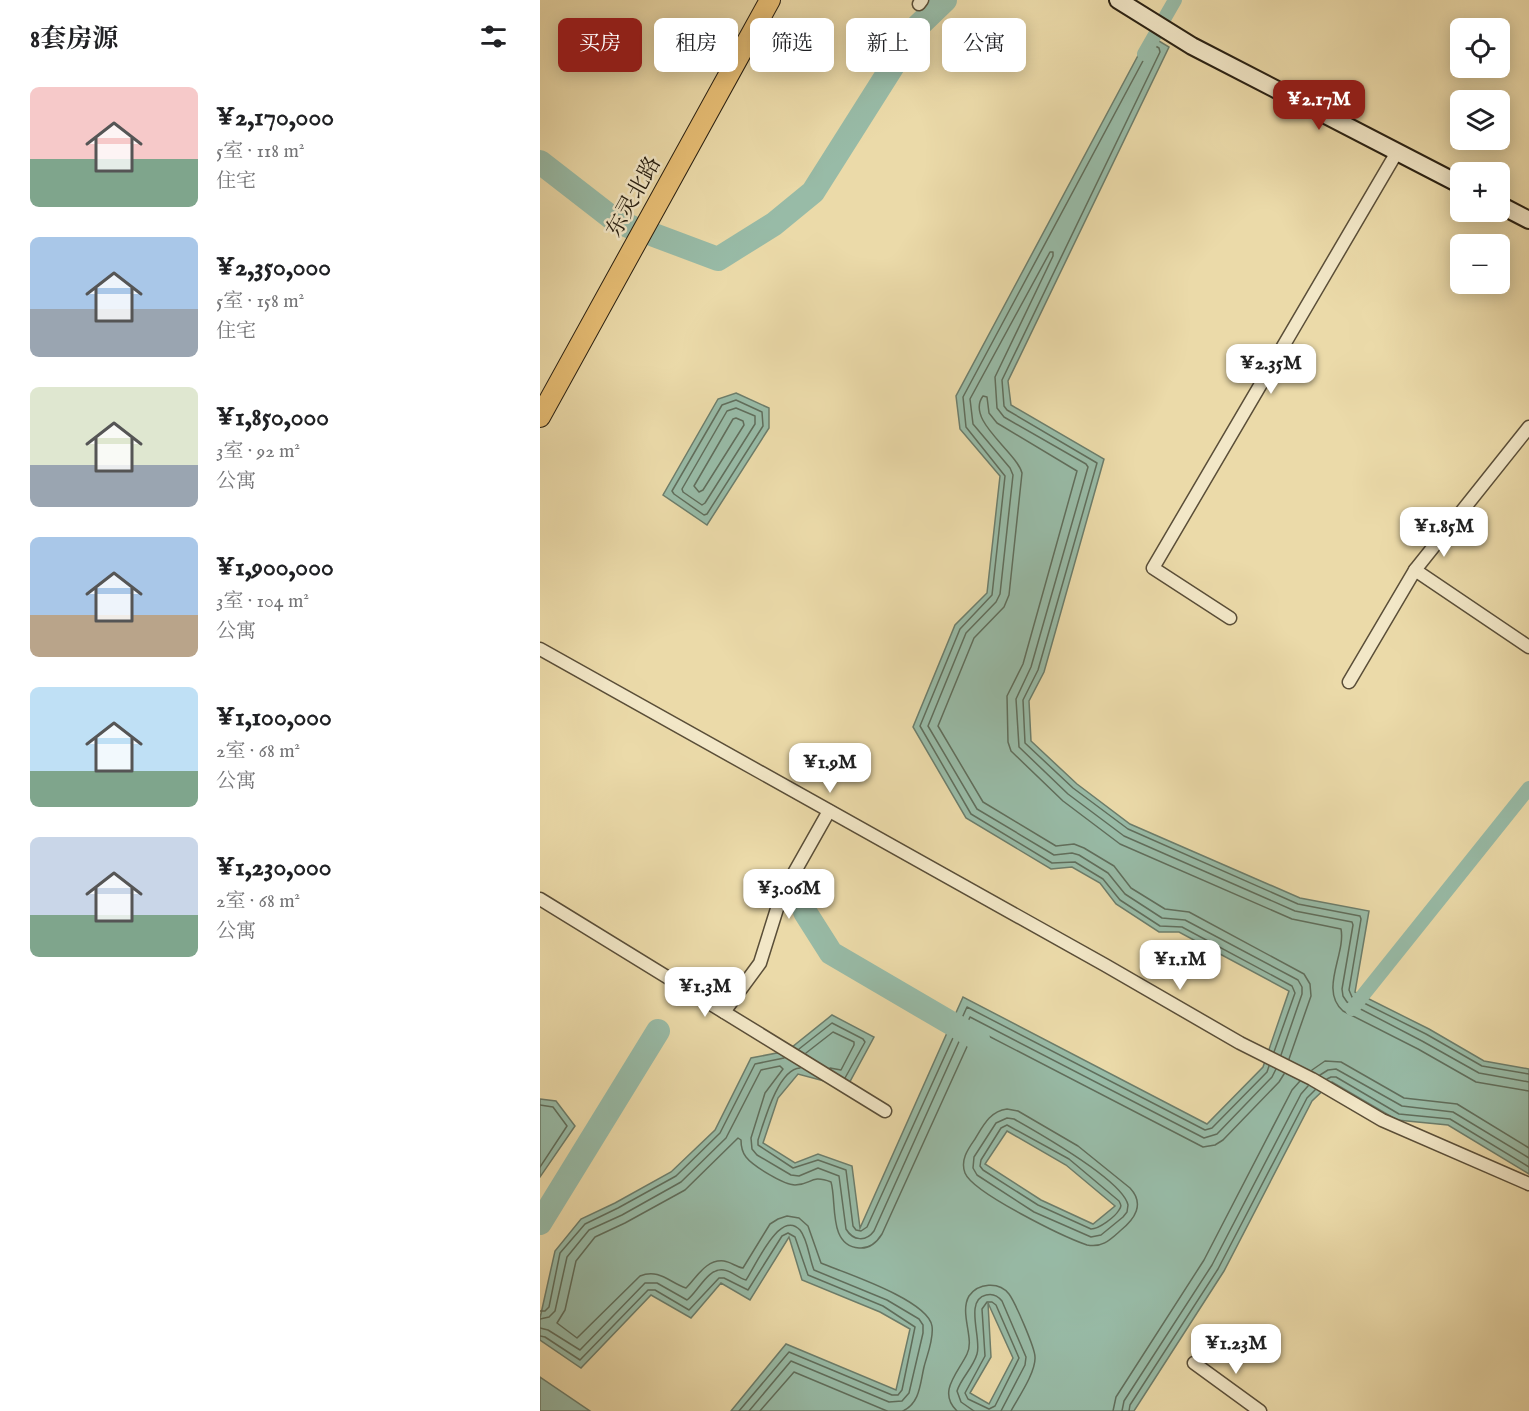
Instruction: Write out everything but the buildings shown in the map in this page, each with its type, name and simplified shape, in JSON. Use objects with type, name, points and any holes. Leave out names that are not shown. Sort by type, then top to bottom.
[{"type":"main road","name":"东灵北路","points":[[540,417],[770,0]]},
{"type":"street","points":[[1118,0],[1192,46],[1450,179]]},
{"type":"street","points":[[1230,618],[1153,568],[1397,152]]},
{"type":"street","points":[[1510,210],[1529,220]]},
{"type":"street","points":[[1349,681],[1415,570],[1529,427]]},
{"type":"street","points":[[1415,570],[1529,647]]},
{"type":"street","points":[[540,650],[1106,964],[1240,1043],[1312,1079],[1382,1120],[1529,1184]]},
{"type":"street","points":[[724,1012],[760,963],[781,896],[829,811]]},
{"type":"street","points":[[540,899],[885,1111]]},
{"type":"street","points":[[1194,1363],[1260,1411]]},
{"type":"water","points":[[1149,35],[1169,47],[1008,381],[1011,405],[1104,459],[1044,672],[1029,701],[1031,741],[1077,784],[1130,824],[1300,898],[1369,911],[1355,992],[1429,1029],[1484,1061],[1529,1069],[1529,1174],[1448,1125],[1397,1120],[1332,1082],[1312,1101],[1224,1271],[1134,1411],[731,1411],[786,1344],[896,1390],[910,1329],[880,1312],[802,1280],[789,1237],[750,1300],[721,1283],[691,1318],[651,1295],[581,1368],[540,1340],[540,1318],[555,1251],[581,1219],[671,1172],[715,1130],[751,1058],[787,1051],[832,1015],[874,1037],[847,1087],[798,1074],[778,1098],[763,1143],[795,1163],[818,1154],[852,1166],[860,1228],[963,997],[1207,1124],[1263,1067],[1289,991],[1179,932],[1159,932],[1116,904],[1100,883],[1072,867],[1051,869],[966,818],[913,727],[955,625],[987,593],[1000,476],[960,429],[956,396]],"holes":[[[1007,1131],[1066,1165],[1115,1206],[1093,1224],[1041,1200],[985,1164]],[[988,1303],[1013,1358],[989,1404],[970,1393],[991,1357]]]},
{"type":"water","points":[[736,393],[769,408],[769,428],[707,525],[663,495],[718,399]]},
{"type":"water","points":[[540,1099],[556,1101],[575,1126],[540,1177]]},
{"type":"water","points":[[540,1377],[590,1411],[540,1411]]},
{"type":"waterway","points":[[654,235],[718,259],[774,224],[813,192],[918,26],[945,0]]},
{"type":"waterway","points":[[1144,54],[1175,0]]},
{"type":"waterway","points":[[540,162],[616,221],[631,227]]},
{"type":"waterway","points":[[1352,1009],[1529,788]]},
{"type":"waterway","points":[[805,912],[831,953],[978,1039]]},
{"type":"waterway","points":[[540,1223],[658,1031]]}]
